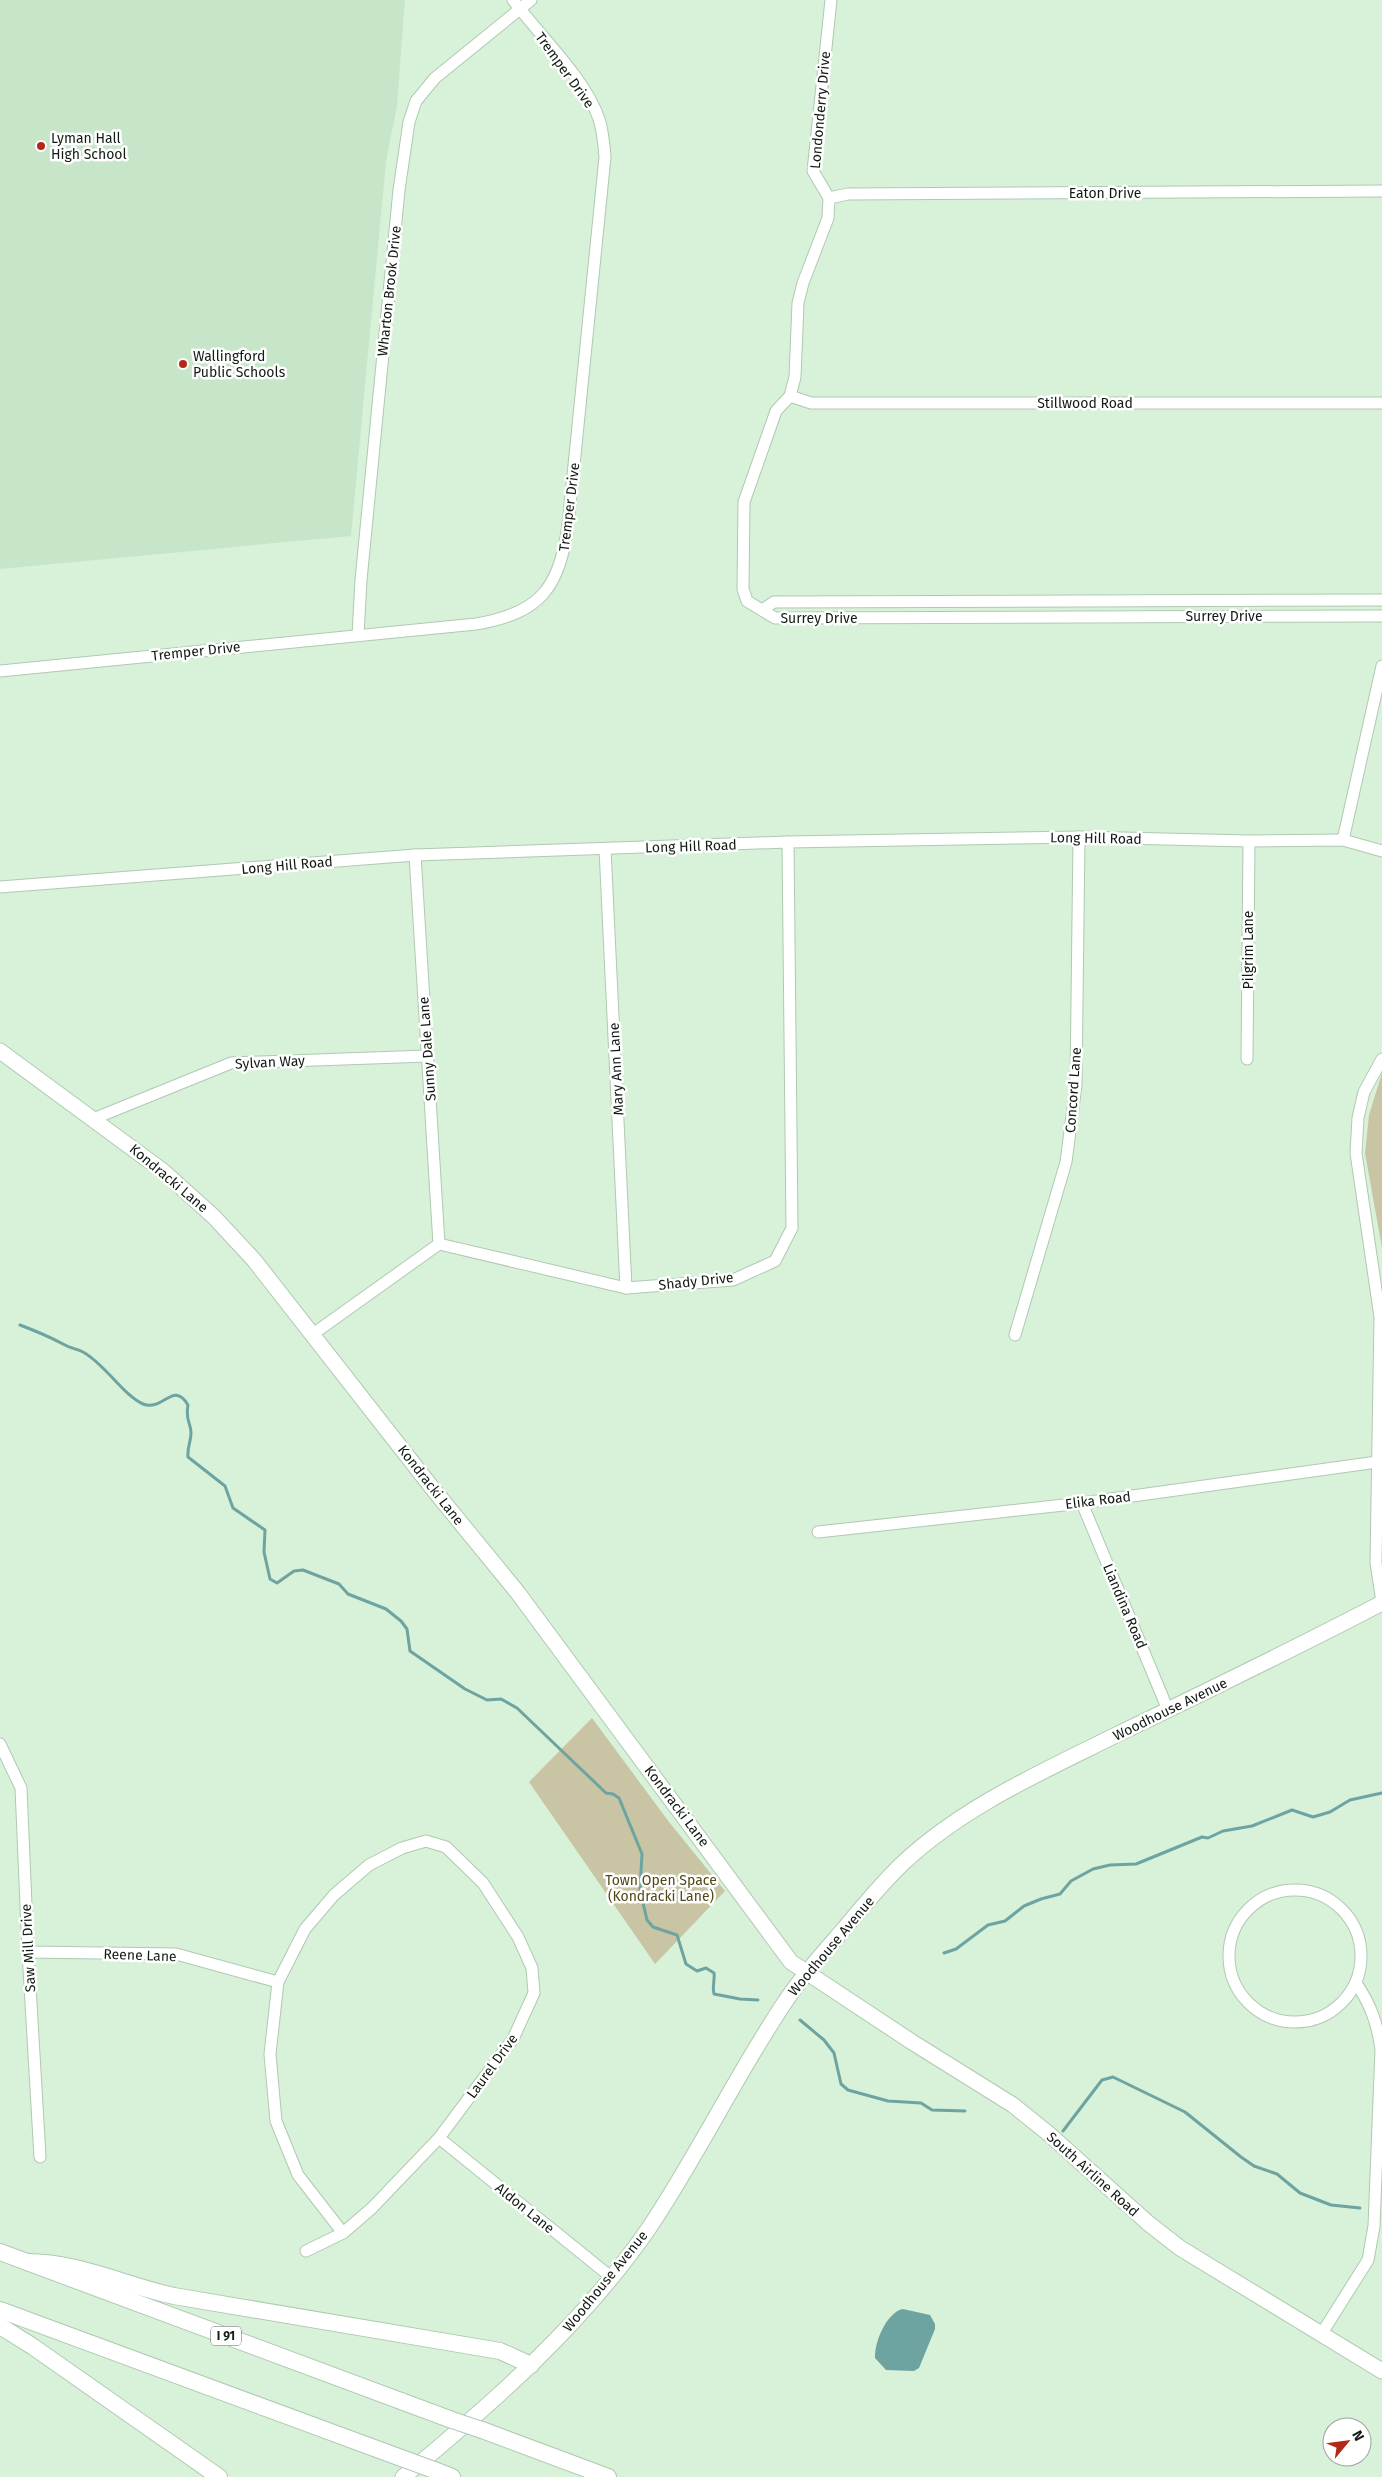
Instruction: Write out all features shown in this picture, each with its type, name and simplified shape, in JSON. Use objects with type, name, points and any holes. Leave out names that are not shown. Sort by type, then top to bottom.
[{"type":"highway","name":"I 91","points":[[0,2252],[608,2477]]},
{"type":"highway","points":[[27,2262],[68,2265],[126,2284],[174,2296],[500,2351],[531,2365]]},
{"type":"highway","points":[[0,2310],[452,2477]]},
{"type":"highway","points":[[0,2326],[32,2346],[219,2477]]},
{"type":"main road","name":"Kondracki Lane","points":[[0,1051],[163,1171],[214,1217],[254,1260],[542,1625],[779,1947],[791,1962],[806,1973]]},
{"type":"main road","name":"Woodhouse Avenue","points":[[403,2477],[479,2414],[531,2365],[611,2277],[664,2204],[761,2040],[806,1973],[894,1873],[939,1833],[1016,1785],[1382,1602]]},
{"type":"main road","name":"South Airline Road","points":[[806,1973],[1013,2105],[1049,2134],[1148,2223],[1180,2248],[1382,2371]]},
{"type":"street","name":"Wharton Brook Drive","points":[[358,635],[361,580],[397,209],[409,122],[416,101],[435,78],[516,4],[530,0]]},
{"type":"street","name":"Londonderry Drive","points":[[829,198],[813,171],[830,0]]},
{"type":"street","name":"Tremper Drive","points":[[0,671],[476,624],[513,615],[535,602],[546,591],[559,569],[563,557],[605,174],[604,143],[598,118],[590,102],[574,77],[516,4]]},
{"type":"street","name":"Eaton Drive","points":[[829,198],[848,194],[1382,191]]},
{"type":"street","points":[[762,610],[747,601],[743,589],[744,502],[776,411],[790,396],[795,377],[798,303],[803,283],[828,218],[829,198]]},
{"type":"street","name":"Stillwood Road","points":[[790,396],[811,404],[1382,403]]},
{"type":"street","name":"Surrey Drive","points":[[1382,600],[774,602],[762,610],[775,618],[1382,616]]},
{"type":"street","points":[[1343,840],[1382,666]]},
{"type":"street","name":"Long Hill Road","points":[[0,887],[415,855],[788,842],[1079,837],[1249,841],[1343,840],[1382,851]]},
{"type":"street","name":"Concord Lane","points":[[1015,1335],[1068,1152],[1076,1085],[1079,837]]},
{"type":"street","name":"Pilgrim Lane","points":[[1247,1059],[1249,841]]},
{"type":"street","name":"Shady Drive","points":[[439,1244],[626,1288],[733,1280],[775,1261],[792,1228],[788,842]]},
{"type":"street","name":"Mary Ann Lane","points":[[606,849],[626,1288]]},
{"type":"street","name":"Sunny Dale Lane","points":[[415,855],[439,1244]]},
{"type":"street","name":"Sylvan Way","points":[[93,1118],[231,1063],[427,1056]]},
{"type":"street","points":[[1382,1059],[1364,1092],[1358,1118],[1356,1153],[1380,1317],[1376,1563],[1382,1602]]},
{"type":"street","points":[[314,1334],[439,1244]]},
{"type":"street","name":"Elika Road","points":[[818,1532],[1082,1503],[1377,1462]]},
{"type":"street","name":"Liandina Road","points":[[1082,1503],[1168,1710]]},
{"type":"street","name":"Saw Mill Drive","points":[[0,1744],[21,1788],[40,2157]]},
{"type":"street","name":"Laurel Drive","points":[[306,2252],[344,2233],[372,2208],[439,2138],[514,2039],[534,1993],[532,1968],[518,1937],[483,1883],[446,1847],[426,1841],[402,1848],[369,1865],[334,1894],[305,1929],[278,1982],[270,2054],[276,2121],[298,2175],[344,2233]]},
{"type":"street","points":[[1322,2333],[1368,2260],[1374,2226],[1381,2049],[1377,2022],[1368,2002],[1356,1983],[1361,1966],[1361,1949],[1357,1932],[1348,1917],[1336,1904],[1321,1895],[1304,1890],[1287,1890],[1270,1894],[1255,1902],[1242,1914],[1233,1929],[1228,1946],[1228,1964],[1232,1980],[1241,1996],[1253,2008],[1268,2018],[1293,2023],[1319,2019],[1334,2010],[1347,1998],[1356,1983]]},
{"type":"street","name":"Reene Lane","points":[[28,1952],[176,1954],[278,1982]]},
{"type":"street","name":"Aldon Lane","points":[[439,2138],[611,2277]]},
{"type":"shaded area","name":"Wallingford Public Schools","points":[[0,0],[405,0],[397,106],[387,156],[383,193],[351,536],[0,569]]},
{"type":"green space","points":[[1382,1073],[1382,1248],[1365,1153],[1369,1115]]},
{"type":"green space","name":"Town Open Space (Kondracki Lane)","points":[[592,1718],[669,1822],[725,1891],[655,1964],[529,1782]]},
{"type":"water","points":[[903,2309],[930,2315],[935,2324],[935,2329],[919,2368],[914,2371],[886,2370],[875,2358],[879,2336],[892,2316],[897,2311]]},
{"type":"waterway","points":[[20,1325],[91,1357],[129,1394],[143,1404],[156,1404],[177,1395],[183,1398],[188,1405],[187,1415],[191,1429],[188,1457],[225,1486],[233,1508],[265,1530],[264,1552],[270,1579],[277,1583],[294,1571],[303,1570],[339,1584],[348,1594],[386,1609],[401,1621],[407,1629],[410,1651],[465,1689],[487,1700],[501,1699],[517,1708],[606,1793],[613,1794],[619,1798],[642,1854],[640,1890],[647,1920],[653,1927],[677,1935],[686,1964],[697,1971],[706,1968],[714,1973],[714,1994],[758,2000]]},
{"type":"waterway","points":[[944,1953],[956,1949],[988,1925],[1005,1921],[1024,1906],[1060,1894],[1071,1881],[1093,1869],[1110,1865],[1136,1864],[1202,1837],[1208,1838],[1223,1831],[1252,1826],[1292,1810],[1313,1817],[1330,1812],[1350,1800],[1382,1793]]},
{"type":"waterway","points":[[800,2020],[824,2040],[834,2053],[841,2084],[848,2090],[888,2101],[921,2103],[932,2110],[965,2111]]},
{"type":"waterway","points":[[1063,2131],[1102,2080],[1113,2077],[1185,2112],[1241,2157],[1254,2166],[1277,2174],[1300,2193],[1331,2205],[1360,2208]]},
{"type":"place","name":"Lyman Hall High School","points":[[41,146]]},
{"type":"place","name":"Wallingford Public Schools","points":[[183,364]]}]
